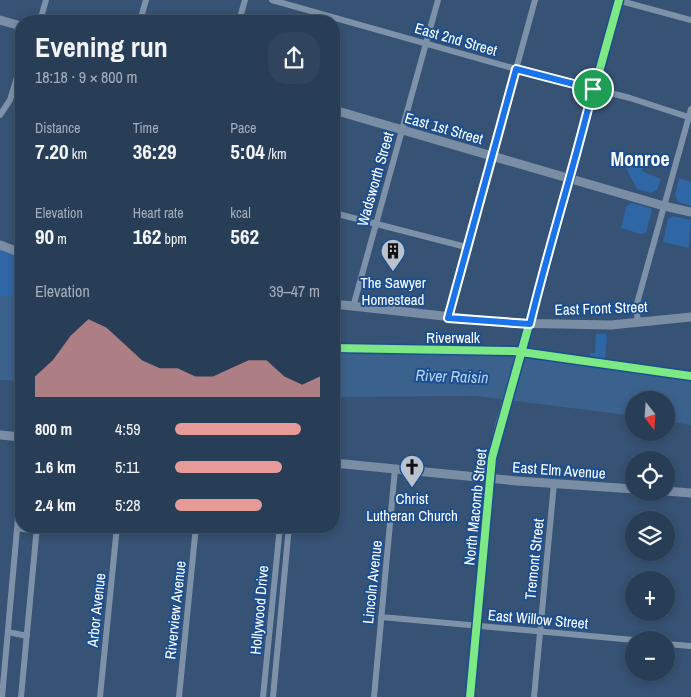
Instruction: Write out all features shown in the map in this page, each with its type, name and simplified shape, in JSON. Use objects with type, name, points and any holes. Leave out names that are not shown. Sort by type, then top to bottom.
[{"type":"street","points":[[42,15],[46,0]]},
{"type":"street","points":[[142,15],[146,0]]},
{"type":"street","points":[[241,15],[245,0]]},
{"type":"street","name":"East 2nd Street","points":[[272,0],[325,15]]},
{"type":"street","name":"Wadsworth Street","points":[[353,307],[438,0]]},
{"type":"street","points":[[448,318],[535,0]]},
{"type":"street","points":[[569,178],[618,0],[691,20]]},
{"type":"street","name":"East 2nd Street","points":[[340,19],[690,117]]},
{"type":"street","points":[[0,20],[15,24]]},
{"type":"street","points":[[0,115],[10,100],[15,84]]},
{"type":"street","points":[[638,322],[636,308],[691,108]]},
{"type":"street","name":"East 1st Street","points":[[340,112],[664,206],[691,212]]},
{"type":"street","name":"North Macomb Street","points":[[470,697],[492,458],[569,178]]},
{"type":"street","points":[[340,215],[466,247]]},
{"type":"street","points":[[0,245],[15,251]]},
{"type":"street","name":"East Front Street","points":[[340,305],[448,318],[530,324],[611,325],[691,317]]},
{"type":"street","points":[[0,435],[15,436]]},
{"type":"street","name":"East Elm Avenue","points":[[340,463],[554,484],[625,488]]},
{"type":"street","name":"Lincoln Avenue","points":[[374,697],[396,469]]},
{"type":"street","name":"Tremont Street","points":[[534,697],[554,484]]},
{"type":"street","points":[[675,492],[691,493]]},
{"type":"street","points":[[2,697],[17,533]]},
{"type":"street","points":[[21,697],[37,533]]},
{"type":"street","name":"Arbor Avenue","points":[[100,697],[116,533]]},
{"type":"street","name":"Riverview Avenue","points":[[179,697],[195,533]]},
{"type":"street","name":"Hollywood Drive","points":[[264,697],[279,533]]},
{"type":"street","name":"Hollywood Drive","points":[[273,697],[288,533]]},
{"type":"street","name":"East Willow Street","points":[[381,617],[625,639]]},
{"type":"street","points":[[8,632],[27,636]]},
{"type":"street","points":[[675,645],[691,646]]},
{"type":"shaded area","points":[[622,160],[644,166],[642,171],[661,179],[657,190],[651,193],[637,189]]},
{"type":"shaded area","points":[[679,178],[691,182],[691,206],[678,202],[675,195]]},
{"type":"shaded area","points":[[631,203],[651,208],[652,211],[646,232],[641,234],[621,228],[626,207]]},
{"type":"shaded area","points":[[673,216],[691,220],[689,248],[663,242],[668,219]]},
{"type":"shaded area","points":[[0,245],[15,251],[15,296],[0,296]]},
{"type":"shaded area","points":[[596,334],[607,334],[605,362],[590,360],[590,353],[595,353]]},
{"type":"water","points":[[0,296],[15,296],[15,381],[0,380]]},
{"type":"water","name":"River Raisin","points":[[340,350],[400,353],[513,352],[691,379],[691,425],[675,422],[675,391],[625,391],[625,415],[476,396],[340,397]]},
{"type":"cycle path","points":[[470,697],[492,458],[619,0]]},
{"type":"cycle path","name":"Riverwalk","points":[[340,348],[514,351],[691,376]]},
{"type":"place","name":"The Sawyer Homestead","points":[[393,272]]},
{"type":"place","name":"Christ Lutheran Church","points":[[412,488]]},
{"type":"district","name":"Monroe","points":[[640,158]]},
{"type":"route","points":[[516,69],[593,89],[530,324],[448,318],[516,69]]}]
